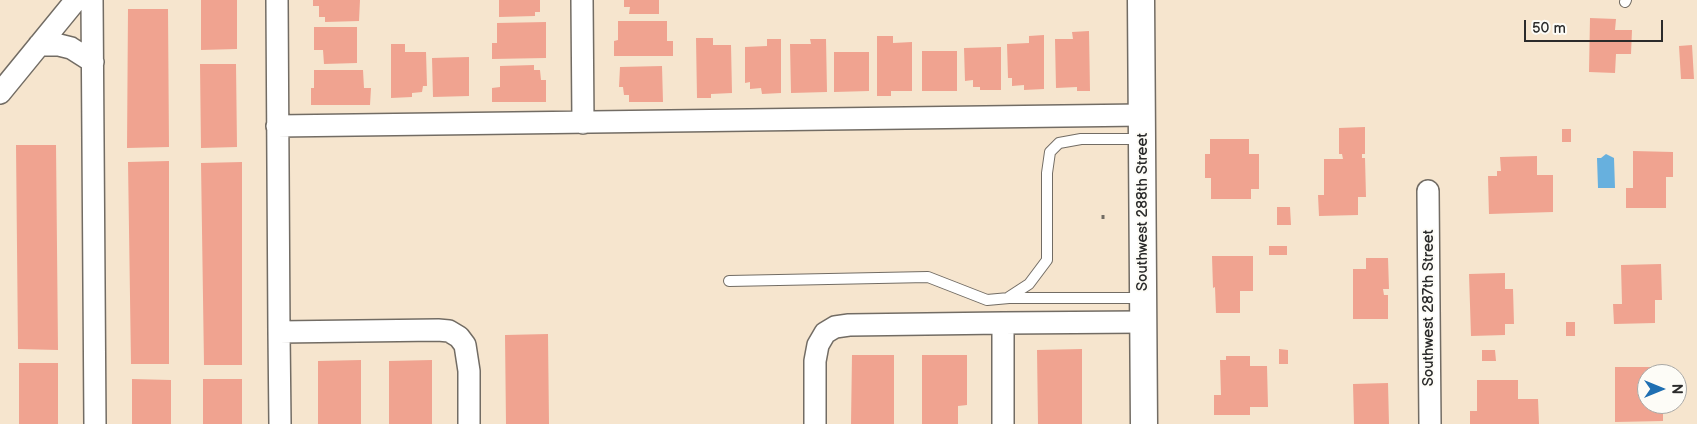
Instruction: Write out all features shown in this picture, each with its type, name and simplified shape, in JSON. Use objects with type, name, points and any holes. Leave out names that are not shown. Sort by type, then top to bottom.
[{"type":"street","points":[[0,94],[76,0]]},
{"type":"street","points":[[92,0],[95,424]]},
{"type":"street","points":[[277,0],[280,424]]},
{"type":"street","points":[[582,0],[583,123]]},
{"type":"street","name":"Southwest 288th Street","points":[[1141,0],[1144,424]]},
{"type":"street","points":[[39,45],[59,45],[70,48],[93,62]]},
{"type":"street","points":[[277,126],[583,123],[1142,127]]},
{"type":"street","name":"Southwest 287th Street","points":[[1428,191],[1430,424]]},
{"type":"street","points":[[815,424],[815,361],[818,345],[825,333],[835,327],[849,325],[1003,323],[1143,310]]},
{"type":"street","points":[[1003,323],[1003,424]]},
{"type":"street","points":[[279,332],[438,330],[449,332],[459,337],[465,345],[468,357],[469,424]]},
{"type":"lane","points":[[1008,298],[1029,284],[1046,260],[1046,173],[1050,152],[1059,143],[1142,127]]},
{"type":"lane","points":[[729,281],[928,277],[987,300],[1008,298],[1143,310]]},
{"type":"path","points":[[1103,215],[1103,223]]},
{"type":"water","points":[[1606,154],[1614,158],[1615,188],[1598,188],[1597,158],[1601,158]]},
{"type":"building","points":[[201,0],[237,0],[237,49],[201,50]]},
{"type":"building","points":[[313,0],[360,0],[359,21],[325,22],[325,17],[319,17],[319,6],[313,6]]},
{"type":"building","points":[[499,0],[540,0],[540,12],[535,12],[535,16],[499,17]]},
{"type":"building","points":[[624,0],[659,0],[659,14],[629,14],[630,7],[624,7]]},
{"type":"building","points":[[128,9],[168,9],[169,147],[127,148]]},
{"type":"building","points":[[1590,18],[1616,19],[1615,30],[1632,30],[1631,54],[1616,54],[1615,73],[1589,72]]},
{"type":"building","points":[[618,21],[667,21],[667,41],[673,41],[673,56],[614,56],[614,41],[618,40]]},
{"type":"building","points":[[546,22],[546,58],[492,59],[492,43],[497,43],[497,23]]},
{"type":"building","points":[[314,27],[357,27],[357,63],[324,64],[323,50],[314,50]]},
{"type":"building","points":[[1089,31],[1090,91],[1077,91],[1077,87],[1056,88],[1055,39],[1073,39],[1072,32]]},
{"type":"building","points":[[1044,35],[1044,89],[1024,90],[1024,85],[1012,86],[1012,78],[1008,78],[1007,44],[1029,43],[1029,36]]},
{"type":"building","points":[[877,36],[893,36],[893,43],[912,42],[912,91],[891,91],[891,96],[877,96]]},
{"type":"building","points":[[696,38],[713,38],[713,45],[731,45],[732,93],[711,94],[711,98],[697,98]]},
{"type":"building","points":[[767,39],[781,39],[781,93],[762,94],[761,88],[750,89],[750,82],[745,83],[745,47],[767,46]]},
{"type":"building","points":[[810,39],[826,39],[827,92],[791,93],[790,44],[811,44]]},
{"type":"building","points":[[391,44],[405,44],[405,52],[426,52],[427,86],[423,86],[422,92],[412,93],[412,97],[391,98]]},
{"type":"building","points":[[1692,45],[1694,79],[1681,79],[1679,46]]},
{"type":"building","points":[[1001,47],[1001,90],[980,90],[980,87],[973,87],[973,80],[965,81],[964,48]]},
{"type":"building","points":[[922,51],[957,51],[957,91],[922,91]]},
{"type":"building","points":[[834,52],[869,52],[869,91],[834,92]]},
{"type":"building","points":[[469,57],[469,96],[433,97],[432,58]]},
{"type":"building","points":[[200,64],[236,64],[237,147],[201,148]]},
{"type":"building","points":[[534,65],[534,70],[540,70],[541,80],[546,80],[546,102],[492,102],[492,88],[500,87],[500,66]]},
{"type":"building","points":[[662,66],[663,102],[629,102],[629,95],[624,95],[623,87],[619,87],[620,67]]},
{"type":"building","points":[[314,70],[363,70],[364,88],[371,88],[370,105],[311,105],[311,88],[314,88]]},
{"type":"building","points":[[1365,127],[1365,154],[1362,154],[1362,158],[1365,158],[1366,197],[1358,197],[1358,215],[1319,216],[1318,195],[1324,195],[1324,159],[1343,159],[1342,154],[1339,154],[1339,128]]},
{"type":"building","points":[[1562,129],[1571,129],[1571,142],[1562,142]]},
{"type":"building","points":[[1210,139],[1249,139],[1249,154],[1259,154],[1259,189],[1251,189],[1251,199],[1211,199],[1211,178],[1205,178],[1205,154],[1210,154]]},
{"type":"building","points":[[16,145],[56,145],[58,350],[18,349]]},
{"type":"building","points":[[1633,151],[1673,152],[1673,177],[1666,177],[1666,208],[1626,208],[1626,188],[1633,188]]},
{"type":"building","points":[[1537,156],[1537,175],[1553,175],[1553,212],[1489,214],[1488,176],[1497,176],[1497,171],[1501,171],[1500,157]]},
{"type":"building","points":[[169,161],[169,364],[131,364],[128,162]]},
{"type":"building","points":[[242,162],[242,365],[204,365],[201,163]]},
{"type":"building","points":[[1277,207],[1290,207],[1291,225],[1277,225]]},
{"type":"building","points":[[1269,246],[1287,246],[1287,255],[1269,255]]},
{"type":"building","points":[[1212,256],[1253,256],[1253,291],[1240,291],[1240,313],[1216,313]]},
{"type":"building","points":[[1366,258],[1388,258],[1389,289],[1383,289],[1384,295],[1388,295],[1388,319],[1353,319],[1353,269],[1366,269]]},
{"type":"building","points":[[1661,264],[1662,300],[1655,300],[1655,323],[1614,324],[1613,304],[1622,304],[1621,265]]},
{"type":"building","points":[[1505,273],[1505,289],[1513,289],[1514,324],[1505,324],[1505,335],[1471,336],[1469,274]]},
{"type":"building","points":[[1566,322],[1575,322],[1575,336],[1566,336]]},
{"type":"building","points":[[548,334],[549,424],[506,424],[505,335]]},
{"type":"building","points":[[1082,349],[1082,424],[1038,424],[1037,350]]},
{"type":"building","points":[[1279,349],[1288,350],[1288,364],[1279,364]]},
{"type":"building","points":[[1482,350],[1495,350],[1496,361],[1482,361]]},
{"type":"building","points":[[852,355],[894,355],[894,424],[851,424]]},
{"type":"building","points":[[922,355],[967,355],[967,405],[958,406],[958,424],[922,424]]},
{"type":"building","points":[[1226,356],[1250,356],[1250,366],[1267,366],[1268,407],[1250,407],[1250,415],[1214,415],[1214,395],[1221,395],[1220,360],[1226,360]]},
{"type":"building","points":[[361,360],[361,424],[318,424],[318,361]]},
{"type":"building","points":[[432,360],[432,424],[389,424],[389,361]]},
{"type":"building","points":[[19,363],[58,363],[58,424],[19,424]]},
{"type":"building","points":[[1615,367],[1637,367],[1637,414],[1663,414],[1663,421],[1615,422]]},
{"type":"building","points":[[132,379],[171,380],[171,424],[132,424]]},
{"type":"building","points":[[203,379],[242,379],[242,424],[203,424]]},
{"type":"building","points":[[1477,380],[1518,380],[1518,399],[1538,399],[1539,424],[1470,424],[1470,411],[1477,411]]},
{"type":"building","points":[[1388,383],[1389,424],[1354,424],[1353,384]]}]
